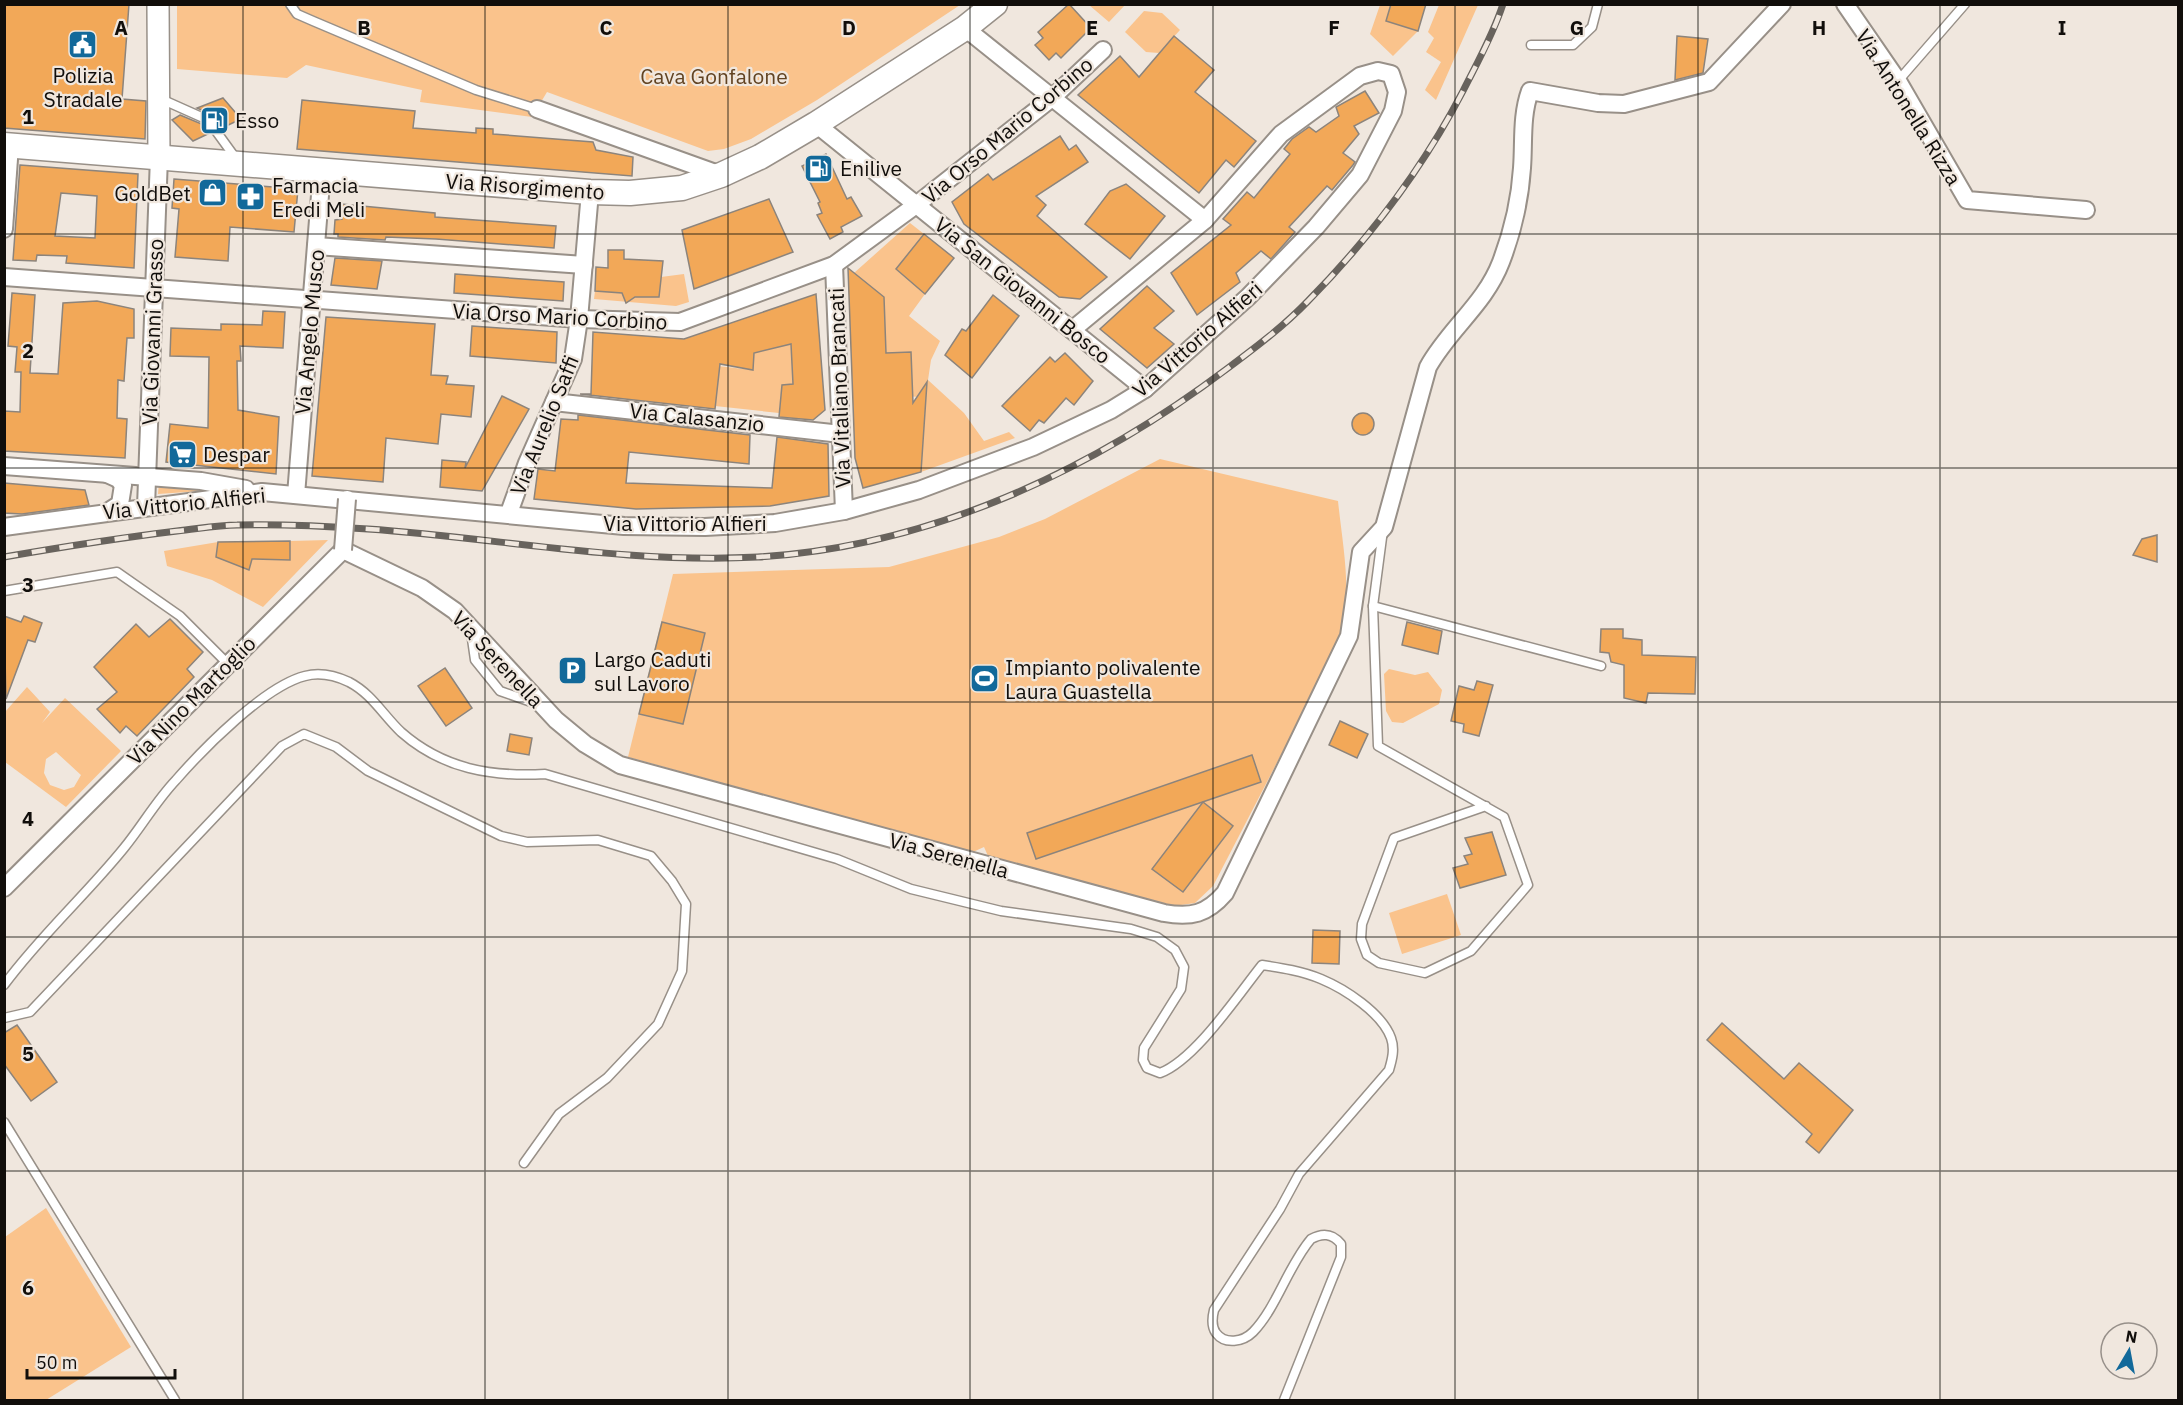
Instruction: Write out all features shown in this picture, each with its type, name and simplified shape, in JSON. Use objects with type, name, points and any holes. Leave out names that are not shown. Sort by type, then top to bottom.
[{"type":"main road","name":"Via Risorgimento","points":[[7,145],[590,192],[630,193],[682,188],[721,175],[760,157],[816,124],[965,28],[995,4]]},
{"type":"street","points":[[158,4],[159,157]]},
{"type":"street","points":[[1384,527],[1428,367],[1440,346],[1481,302],[1501,262],[1517,205],[1522,171],[1525,105],[1530,91],[1598,103],[1624,104],[1709,82],[1782,4]]},
{"type":"street","name":"Via Antonella Rizza","points":[[1845,4],[1898,81],[1967,200],[2086,210]]},
{"type":"street","points":[[965,28],[1205,220],[1072,330]]},
{"type":"street","name":"Via Orso Mario Corbino","points":[[4,277],[579,319],[680,322],[834,265],[916,205],[1052,98],[1104,50]]},
{"type":"street","name":"Via Vittorio Alfieri","points":[[4,527],[262,492],[509,513],[624,526],[705,527],[775,523],[844,512],[919,490],[1033,447],[1111,410],[1145,389],[1248,297],[1322,220],[1360,175],[1394,111],[1397,92],[1391,74],[1378,71],[1360,76],[1281,134],[1205,220]]},
{"type":"street","points":[[537,110],[721,175]]},
{"type":"street","name":"Via San Giovanni Bosco","points":[[816,124],[1145,389]]},
{"type":"street","points":[[4,230],[7,145]]},
{"type":"street","name":"Via Giovanni Grasso","points":[[146,507],[159,157]]},
{"type":"street","name":"Via Angelo Musco","points":[[296,495],[322,170]]},
{"type":"street","name":"Via Aurelio Saffi","points":[[509,513],[573,359],[579,319],[590,192]]},
{"type":"street","points":[[316,246],[584,265]]},
{"type":"street","name":"Via Vitaliano Brancati","points":[[834,265],[844,512]]},
{"type":"street","name":"Via Calasanzio","points":[[554,402],[840,434]]},
{"type":"street","points":[[4,465],[201,481],[262,492]]},
{"type":"street","points":[[106,474],[118,479],[123,485],[120,504],[109,511]]},
{"type":"street","points":[[343,550],[347,499]]},
{"type":"street","name":"Via Serenella","points":[[343,550],[422,588],[455,611],[543,706],[585,744],[620,765],[1164,914],[1184,917],[1201,914],[1225,893],[1349,636],[1361,552],[1384,527]]},
{"type":"street","name":"Via Nino Martoglio","points":[[4,888],[227,663],[343,550]]},
{"type":"lane","points":[[290,4],[297,14],[313,21],[476,90],[537,110]]},
{"type":"lane","points":[[1531,45],[1573,45],[1592,27],[1598,4]]},
{"type":"lane","points":[[1898,81],[1965,4]]},
{"type":"lane","points":[[159,97],[208,120],[239,163]]},
{"type":"lane","points":[[1384,527],[1373,606],[1378,746],[1486,806],[1504,817],[1527,878],[1526,890],[1471,951],[1425,973],[1379,963],[1367,955],[1361,939],[1362,924],[1394,838],[1486,806]]},
{"type":"lane","points":[[4,591],[117,572],[180,616],[227,663]]},
{"type":"lane","points":[[1373,606],[1601,666]]},
{"type":"lane","points":[[4,985],[123,849],[175,780],[258,700],[290,681],[307,675],[329,675],[350,682],[371,697],[401,732],[432,754],[470,769],[509,776],[545,774],[837,859],[911,888],[1001,911],[1131,928],[1157,937],[1175,950],[1184,967],[1181,989],[1144,1048],[1143,1060],[1148,1068],[1160,1073],[1174,1068],[1196,1046],[1262,965],[1322,979],[1349,995],[1380,1019],[1391,1039],[1393,1056],[1389,1070],[1299,1174],[1280,1209],[1214,1310],[1213,1329],[1217,1336],[1231,1341],[1246,1337],[1258,1324],[1311,1239],[1324,1234],[1337,1239],[1341,1244],[1341,1257],[1284,1401]]},
{"type":"lane","points":[[4,1018],[30,1012],[282,746],[304,734],[336,747],[368,771],[501,836],[528,842],[598,840],[651,856],[686,904],[682,971],[658,1024],[607,1078],[559,1114],[524,1163]]},
{"type":"lane","points":[[4,1122],[175,1401]]},
{"type":"green space","name":"Cava Gonfalone","points":[[177,5],[960,5],[817,100],[751,139],[724,149],[708,151],[547,92],[532,117],[420,102],[422,90],[306,65],[287,78],[177,69]]},
{"type":"green space","points":[[1089,5],[1125,5],[1109,22]]},
{"type":"green space","points":[[1380,5],[1391,5],[1387,21],[1418,31],[1393,56],[1370,34]]},
{"type":"green space","points":[[1439,5],[1478,5],[1436,100],[1425,90],[1441,62],[1426,52],[1434,38],[1428,32]]},
{"type":"green space","points":[[1144,11],[1162,13],[1180,30],[1159,53],[1146,52],[1125,32]]},
{"type":"green space","points":[[910,223],[924,234],[896,269],[925,294],[909,316],[940,341],[931,360],[928,380],[964,413],[984,441],[1009,432],[1015,438],[921,472],[926,397],[890,396],[888,381],[912,381],[911,352],[886,353],[884,297],[854,273]]},
{"type":"green space","points":[[684,274],[689,302],[676,306],[594,299],[595,291],[622,293],[629,301],[635,297],[659,297],[661,277]]},
{"type":"green space","points":[[791,341],[793,384],[782,385],[779,413],[715,406],[682,362],[753,370],[754,353]]},
{"type":"green space","name":"Impianto polivalente Laura Guastella","points":[[1160,459],[1338,501],[1346,574],[1343,628],[1338,645],[1213,886],[1195,903],[1174,906],[988,856],[984,847],[973,852],[628,757],[673,574],[889,567],[999,537],[1045,519]]},
{"type":"green space","points":[[159,483],[201,491],[158,494]]},
{"type":"green space","points":[[328,540],[263,607],[212,580],[167,566],[164,551],[218,542],[216,557],[249,569],[252,559],[289,560],[290,541]]},
{"type":"green space","points":[[1389,669],[1415,675],[1428,672],[1442,690],[1439,704],[1403,723],[1392,722],[1386,711],[1384,674]]},
{"type":"green space","points":[[27,687],[50,712],[42,723],[65,698],[121,751],[66,807],[5,762],[5,712]],"holes":[[[56,752],[81,775],[74,787],[64,790],[50,785],[44,773],[46,759]]]},
{"type":"green space","points":[[1447,894],[1461,935],[1402,954],[1389,913]]},
{"type":"green space","points":[[46,1208],[131,1347],[46,1400],[5,1400],[5,1237]]},
{"type":"building","points":[[4,4],[129,4],[122,99],[146,101],[145,139],[4,128]]},
{"type":"building","points":[[1069,4],[1091,28],[1061,58],[1056,53],[1049,60],[1035,45],[1043,38],[1038,32]]},
{"type":"building","points":[[1391,4],[1426,4],[1418,31],[1386,21]]},
{"type":"building","points":[[1174,36],[1214,70],[1195,92],[1256,141],[1234,167],[1226,160],[1199,193],[1078,95],[1120,56],[1139,77]]},
{"type":"building","points":[[1677,36],[1708,39],[1703,73],[1675,80]]},
{"type":"building","points":[[1365,91],[1379,113],[1354,126],[1359,134],[1343,153],[1355,162],[1353,165],[1332,190],[1327,186],[1289,227],[1295,232],[1271,259],[1261,251],[1236,273],[1240,282],[1197,315],[1171,273],[1231,225],[1223,219],[1247,192],[1254,198],[1290,154],[1284,149],[1292,139],[1309,127],[1316,132],[1339,116],[1336,107]]},
{"type":"building","points":[[223,98],[241,119],[222,128],[211,114],[197,108]]},
{"type":"building","points":[[302,100],[415,111],[413,128],[476,133],[476,128],[493,129],[493,134],[593,142],[596,150],[633,157],[632,176],[297,149]]},
{"type":"building","points":[[180,115],[204,125],[210,133],[193,141],[172,120]]},
{"type":"building","points":[[1060,136],[1069,150],[1076,145],[1088,162],[1036,196],[1046,205],[1037,216],[1107,277],[1080,299],[1059,297],[964,224],[952,202],[988,174],[993,180]]},
{"type":"building","points":[[826,154],[847,199],[851,197],[862,216],[841,227],[843,232],[830,239],[817,215],[822,213],[818,203],[820,202],[802,166]]},
{"type":"building","points":[[20,165],[138,174],[134,268],[66,263],[67,256],[37,255],[36,261],[13,260]],"holes":[[[61,193],[97,196],[95,238],[55,236]]]},
{"type":"building","points":[[174,179],[298,189],[294,232],[230,227],[228,261],[175,257],[179,209],[172,208]]},
{"type":"building","points":[[1126,184],[1165,216],[1130,259],[1085,224],[1110,191]]},
{"type":"building","points":[[769,199],[793,252],[694,289],[682,230]]},
{"type":"building","points":[[341,204],[435,213],[435,217],[556,226],[554,248],[436,239],[386,237],[385,240],[338,237],[338,234],[334,234],[335,220],[342,219]]},
{"type":"building","points":[[924,234],[954,258],[925,294],[896,269]]},
{"type":"building","points":[[608,250],[624,250],[624,259],[663,261],[659,297],[635,297],[626,303],[622,293],[595,291],[596,267],[608,268]]},
{"type":"building","points":[[335,258],[382,261],[377,289],[331,285]]},
{"type":"building","points":[[848,268],[884,297],[886,353],[911,352],[913,403],[927,382],[921,472],[863,488],[855,458]]},
{"type":"building","points":[[455,274],[564,282],[563,301],[454,293]]},
{"type":"building","points":[[1147,286],[1174,311],[1154,328],[1174,344],[1147,368],[1100,329]]},
{"type":"building","points":[[12,293],[35,295],[30,373],[58,374],[63,303],[97,301],[134,309],[134,338],[127,338],[124,381],[118,380],[117,418],[127,419],[125,458],[4,451],[4,411],[20,412],[21,372],[15,372],[17,347],[8,346]]},
{"type":"building","points":[[816,294],[825,410],[813,420],[779,417],[782,385],[793,384],[791,344],[754,353],[753,370],[720,364],[715,409],[580,394],[591,394],[593,332],[684,339]]},
{"type":"building","points":[[993,295],[1019,316],[972,378],[945,355],[962,329],[966,331]]},
{"type":"building","points":[[263,311],[285,312],[283,348],[240,346],[241,361],[237,361],[238,410],[279,417],[276,474],[166,462],[170,424],[208,428],[209,357],[170,356],[171,328],[221,330],[221,324],[262,325]]},
{"type":"building","points":[[326,317],[435,324],[431,375],[448,376],[446,384],[474,386],[471,417],[441,414],[438,444],[386,438],[383,482],[312,476]]},
{"type":"building","points":[[472,326],[557,332],[556,363],[470,356]]},
{"type":"building","points":[[1065,353],[1093,381],[1074,405],[1066,398],[1044,423],[1039,420],[1030,431],[1002,406],[1050,357],[1055,362]]},
{"type":"building","points":[[502,396],[529,409],[482,491],[440,487],[442,460],[466,462],[465,468]]},
{"type":"building","points":[[1363,413],[1371,416],[1374,424],[1371,432],[1363,435],[1355,432],[1352,424],[1355,416]]},
{"type":"building","points":[[578,415],[750,435],[749,464],[629,452],[626,483],[772,488],[777,437],[828,444],[829,496],[770,506],[636,509],[534,499],[538,469],[555,471],[561,419],[578,420]]},
{"type":"building","points":[[4,483],[85,490],[89,505],[22,514],[4,513]]},
{"type":"building","points":[[2157,535],[2157,562],[2133,555],[2142,539]]},
{"type":"building","points":[[290,541],[290,560],[252,559],[249,570],[216,557],[218,542]]},
{"type":"building","points":[[4,616],[21,622],[24,616],[42,623],[35,642],[28,640],[6,699]]},
{"type":"building","points":[[170,619],[203,652],[187,669],[194,677],[137,736],[126,726],[120,733],[97,709],[117,692],[94,667],[136,624],[149,637]]},
{"type":"building","points":[[662,622],[705,633],[683,724],[639,714]]},
{"type":"building","points":[[1407,622],[1442,631],[1438,654],[1402,645]]},
{"type":"building","points":[[1601,629],[1623,629],[1623,638],[1642,640],[1642,655],[1696,657],[1695,694],[1648,693],[1646,703],[1624,698],[1624,665],[1611,662],[1609,653],[1600,652]]},
{"type":"building","points":[[445,668],[472,708],[446,726],[418,686]]},
{"type":"building","points":[[1477,681],[1493,685],[1479,736],[1463,732],[1464,724],[1451,721],[1459,686],[1474,690]]},
{"type":"building","points":[[1340,721],[1368,734],[1357,758],[1329,745]]},
{"type":"building","points":[[510,734],[532,738],[529,755],[507,751]]},
{"type":"building","points":[[1252,755],[1261,782],[1036,859],[1027,833]]},
{"type":"building","points":[[1203,802],[1233,826],[1183,892],[1152,869]]},
{"type":"building","points":[[1492,832],[1506,875],[1460,888],[1453,868],[1468,864],[1464,856],[1472,854],[1465,838]]},
{"type":"building","points":[[1313,930],[1340,931],[1339,964],[1312,963]]},
{"type":"building","points":[[1722,1023],[1784,1079],[1799,1063],[1853,1110],[1819,1153],[1806,1142],[1812,1134],[1707,1040]]},
{"type":"building","points":[[17,1025],[57,1082],[31,1101],[4,1064],[4,1033]]},
{"type":"railway","points":[[4,557],[155,534],[222,526],[253,525],[368,529],[611,554],[660,557],[758,557],[822,550],[885,538],[946,520],[1007,497],[1065,470],[1122,439],[1176,405],[1228,368],[1289,319],[1352,253],[1412,175],[1463,91],[1490,38],[1503,4]]},
{"type":"place","name":"Polizia Stradale","points":[[83,44]]},
{"type":"place","name":"Esso","points":[[214,120]]},
{"type":"place","name":"Enilive","points":[[819,168]]},
{"type":"place","name":"GoldBet","points":[[212,193]]},
{"type":"place","name":"Farmacia Eredi Meli","points":[[251,197]]},
{"type":"place","name":"Despar","points":[[182,454]]},
{"type":"place","name":"Largo Caduti sul Lavoro","points":[[573,671]]},
{"type":"place","name":"Impianto polivalente Laura Guastella","points":[[984,679]]}]
